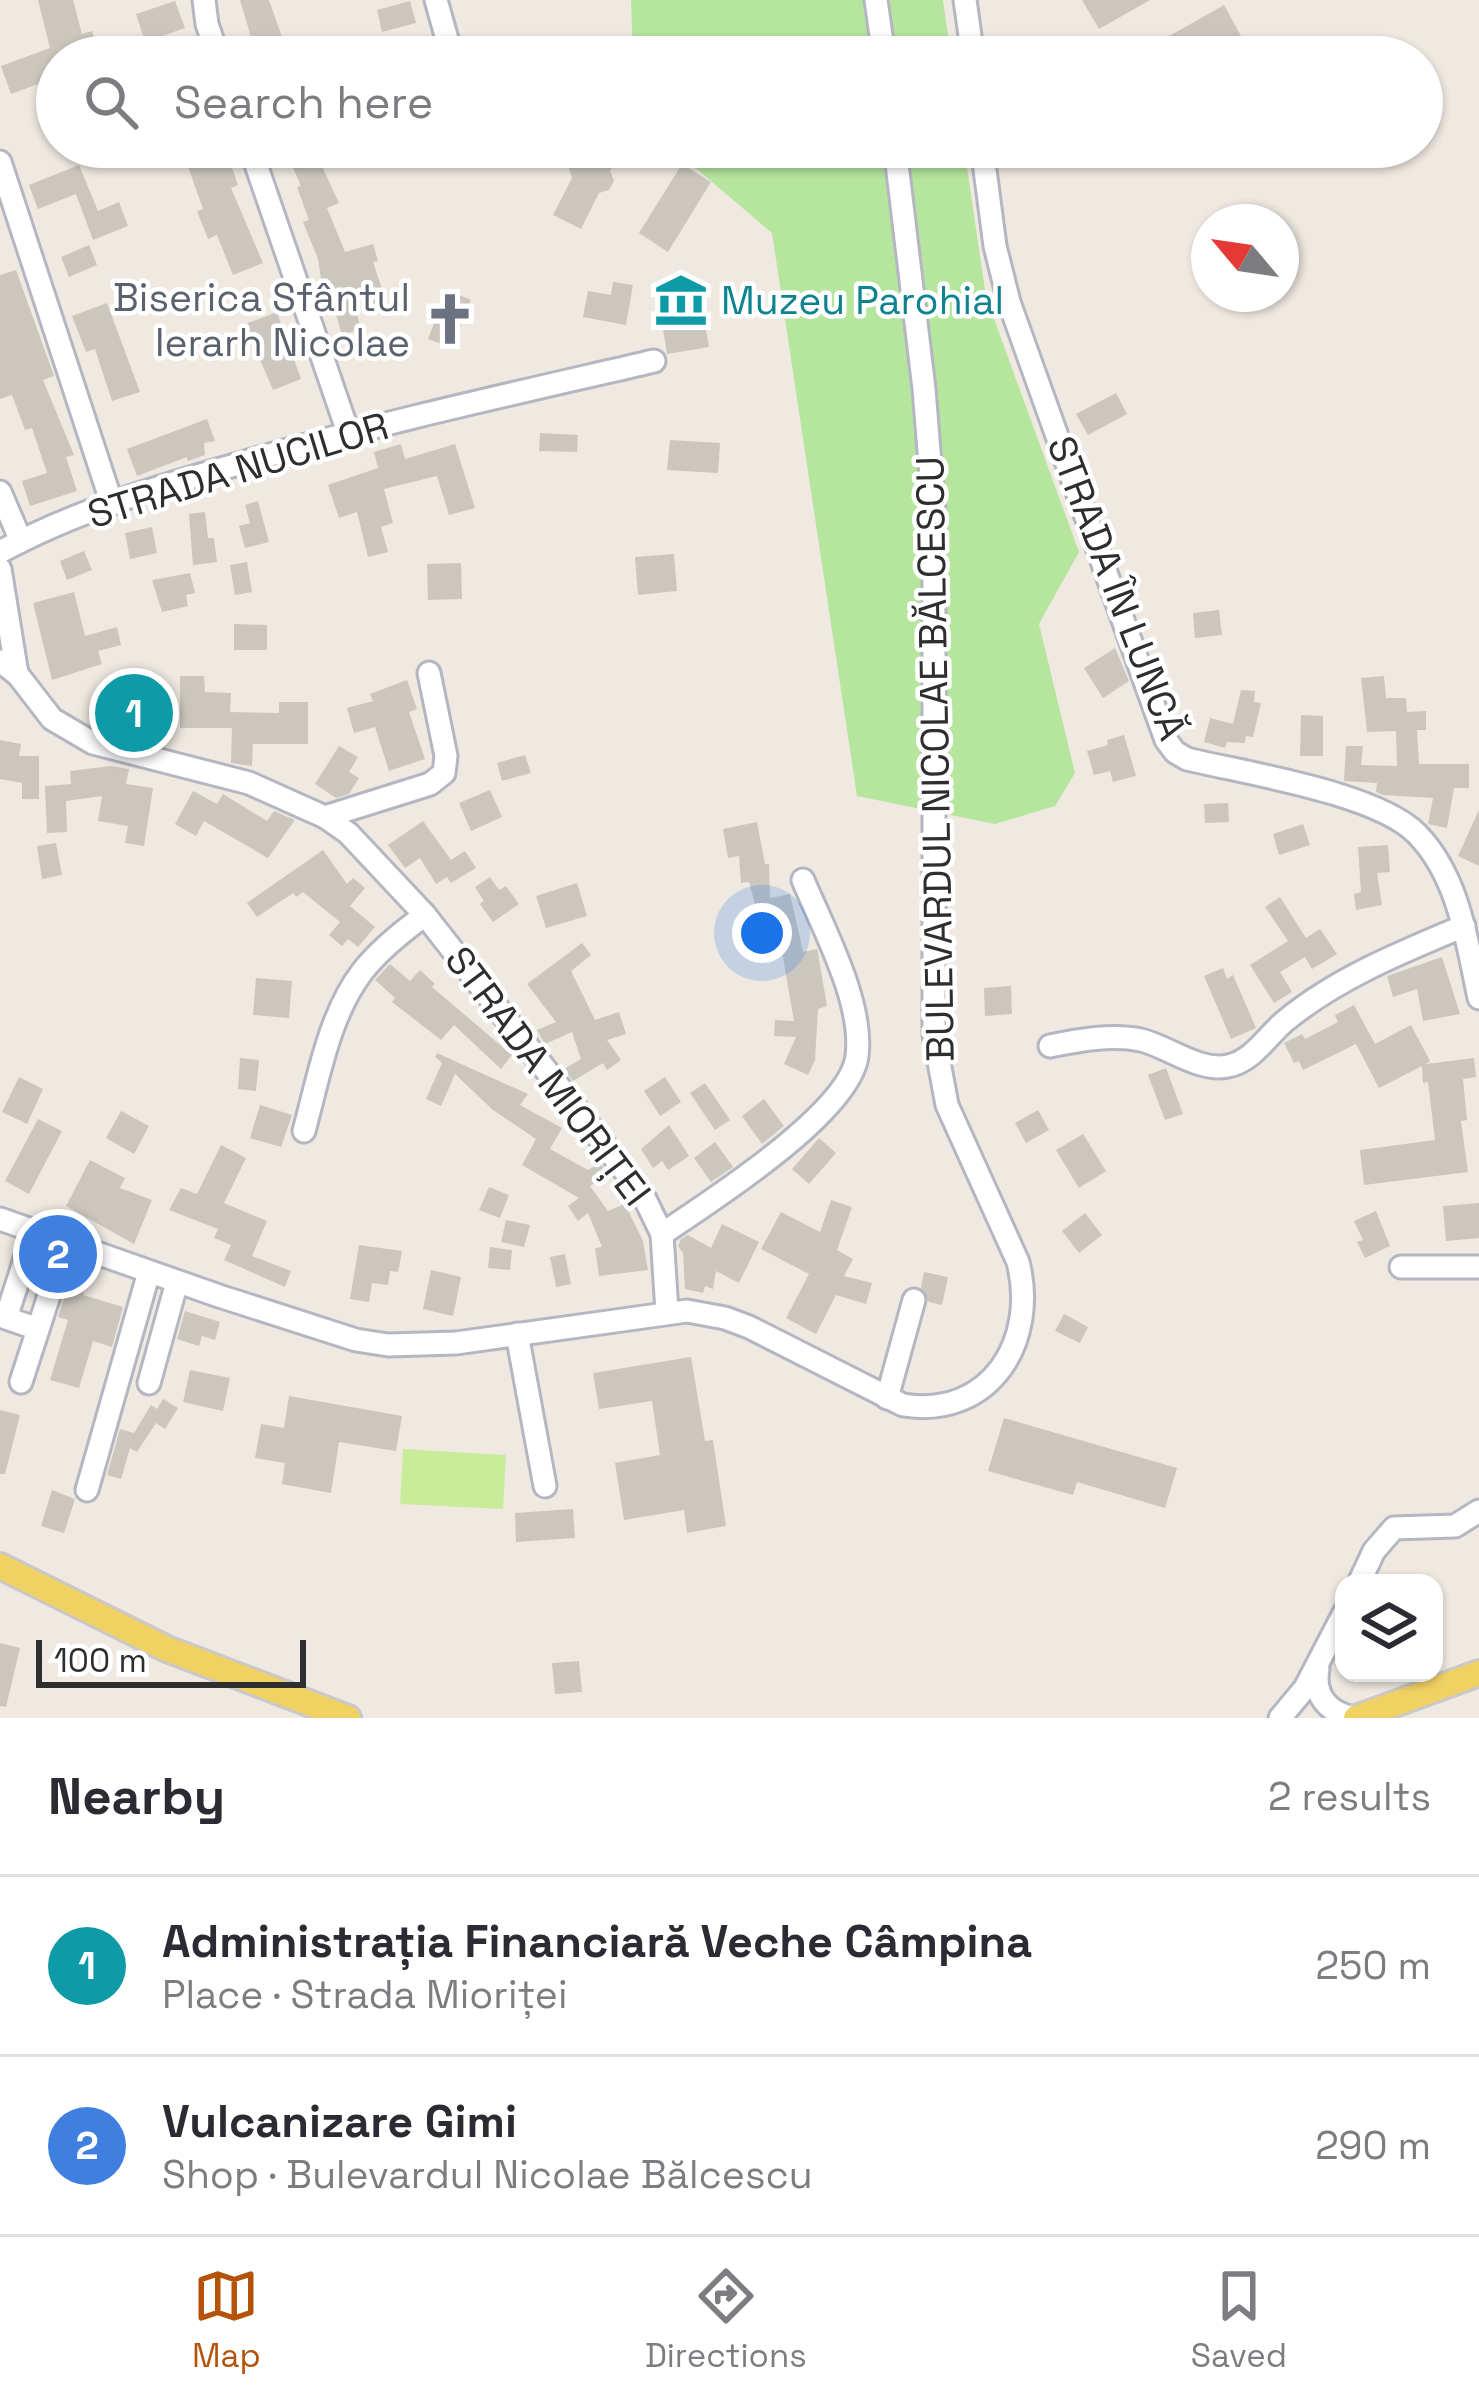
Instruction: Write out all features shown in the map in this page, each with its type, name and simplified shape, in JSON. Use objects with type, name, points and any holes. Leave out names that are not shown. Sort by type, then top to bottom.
[{"type":"main road","points":[[0,1566],[166,1649],[348,1718]]},
{"type":"main road","points":[[1355,1718],[1479,1673]]},
{"type":"street","points":[[204,0],[211,36]]},
{"type":"street","points":[[436,0],[446,36]]},
{"type":"street","points":[[877,0],[881,36]]},
{"type":"street","points":[[965,0],[970,36]]},
{"type":"street","points":[[0,162],[112,504]]},
{"type":"street","points":[[257,168],[348,432]]},
{"type":"street","name":"BULEVARDUL NICOLAE BĂLCESCU","points":[[0,1219],[340,1335],[388,1345],[422,1346],[667,1312],[708,1313],[737,1322],[887,1398],[919,1407],[969,1396],[998,1371],[1019,1335],[1025,1306],[1018,1262],[947,1106],[936,1063],[931,924],[933,494],[897,168]]},
{"type":"street","name":"STRADA ÎN LUNCĂ","points":[[985,168],[995,246],[1010,302],[1166,740],[1187,759],[1360,802],[1397,818],[1432,853],[1468,914],[1479,998]]},
{"type":"street","name":"STRADA NUCILOR","points":[[21,541],[112,504],[348,432],[654,362]]},
{"type":"street","points":[[0,492],[21,541],[0,552]]},
{"type":"street","name":"STRADA MIORIȚEI","points":[[0,569],[9,668],[52,719],[93,743],[249,783],[325,818],[364,849],[424,915],[642,1193],[662,1234],[667,1312]]},
{"type":"street","points":[[325,818],[430,784],[444,773],[446,756],[429,673]]},
{"type":"street","points":[[662,1234],[749,1176],[836,1098],[851,1077],[858,1031],[839,965],[802,880]]},
{"type":"street","points":[[1050,1046],[1077,1040],[1134,1039],[1164,1046],[1208,1066],[1240,1063],[1282,1023],[1336,986],[1468,914]]},
{"type":"street","name":"STRADA MIORIȚEI","points":[[304,1131],[348,995],[362,971],[424,915]]},
{"type":"street","points":[[34,1231],[6,1318],[38,1329]]},
{"type":"street","points":[[21,1382],[66,1243]]},
{"type":"street","points":[[1401,1268],[1479,1267]]},
{"type":"street","points":[[87,1490],[149,1272]]},
{"type":"street","points":[[149,1383],[177,1282]]},
{"type":"street","points":[[887,1398],[914,1300]]},
{"type":"street","points":[[517,1334],[545,1486]]},
{"type":"street","points":[[1362,1574],[1394,1528],[1455,1526],[1479,1510]]},
{"type":"street","points":[[1280,1718],[1335,1631]]},
{"type":"street","points":[[1319,1662],[1318,1693],[1327,1706],[1355,1718]]},
{"type":"green space","points":[[631,0],[943,0],[948,36],[632,36]]},
{"type":"green space","points":[[696,168],[967,168],[986,297],[1079,552],[1039,624],[1075,773],[1055,806],[995,824],[857,796],[772,233]]},
{"type":"green space","points":[[403,1449],[506,1455],[503,1509],[400,1504]]},
{"type":"building","points":[[38,0],[73,0],[82,34],[92,31],[94,36],[47,36]]},
{"type":"building","points":[[240,0],[269,0],[282,36],[251,36]]},
{"type":"building","points":[[1082,0],[1150,0],[1099,29]]},
{"type":"building","points":[[175,1],[185,28],[143,36],[136,14]]},
{"type":"building","points":[[410,1],[416,23],[382,32],[377,10]]},
{"type":"building","points":[[1224,5],[1241,36],[1169,36]]},
{"type":"building","points":[[36,53],[36,85],[11,94],[1,66]]},
{"type":"building","points":[[80,168],[98,211],[119,202],[128,226],[93,240],[76,194],[38,209],[29,185]]},
{"type":"building","points":[[188,168],[232,168],[238,185],[231,188],[263,263],[233,275],[217,235],[208,239],[197,211],[203,209]]},
{"type":"building","points":[[293,168],[323,168],[339,203],[327,208],[345,252],[373,244],[378,261],[373,262],[386,301],[356,311],[361,329],[342,335],[303,222],[309,220],[297,187],[301,186]]},
{"type":"building","points":[[569,168],[612,168],[614,181],[609,190],[599,193],[581,229],[553,215],[572,178]]},
{"type":"building","points":[[680,168],[688,168],[711,182],[668,252],[639,233]]},
{"type":"building","points":[[89,245],[97,265],[69,277],[61,257]]},
{"type":"building","points":[[16,270],[54,376],[43,380],[74,455],[66,457],[77,491],[30,506],[22,481],[47,473],[32,428],[25,430],[12,395],[0,399],[0,275]]},
{"type":"building","points":[[613,282],[633,285],[626,325],[583,317],[588,291],[611,295]]},
{"type":"building","points":[[689,289],[693,319],[704,318],[709,347],[667,354],[662,323],[670,322],[668,315],[675,314],[671,291]]},
{"type":"building","name":"Biserica Sfântul Ierarh Nicolae","points":[[447,290],[471,300],[452,348],[428,339]]},
{"type":"building","points":[[107,303],[140,392],[112,401],[95,349],[86,352],[72,316]]},
{"type":"building","points":[[277,312],[301,379],[273,390],[245,324]]},
{"type":"building","points":[[1116,393],[1127,414],[1088,435],[1076,414]]},
{"type":"building","points":[[207,419],[215,441],[204,443],[205,455],[137,476],[127,449]]},
{"type":"building","points":[[540,433],[578,435],[577,452],[539,451]]},
{"type":"building","points":[[670,440],[720,443],[718,473],[667,470]]},
{"type":"building","points":[[401,444],[405,459],[455,444],[475,508],[449,515],[437,476],[384,489],[393,523],[381,527],[388,552],[368,557],[357,512],[339,518],[328,485],[378,468],[374,452]]},
{"type":"building","points":[[258,501],[269,542],[245,548],[239,526],[250,523],[245,505]]},
{"type":"building","points":[[205,512],[217,562],[193,565],[189,514]]},
{"type":"building","points":[[152,527],[157,553],[130,559],[125,533]]},
{"type":"building","points":[[84,551],[92,570],[67,580],[60,561]]},
{"type":"building","points":[[674,554],[677,591],[638,595],[635,557]]},
{"type":"building","points":[[247,562],[252,592],[235,595],[230,565]]},
{"type":"building","points":[[461,563],[462,599],[428,600],[427,564]]},
{"type":"building","points":[[190,573],[195,593],[186,595],[188,606],[162,612],[152,580]]},
{"type":"building","points":[[74,592],[85,636],[117,627],[121,645],[98,651],[102,664],[52,680],[33,603]]},
{"type":"building","points":[[1219,610],[1222,635],[1195,638],[1193,613]]},
{"type":"building","points":[[234,624],[267,625],[267,650],[234,650]]},
{"type":"building","points":[[1115,648],[1129,681],[1103,698],[1084,668]]},
{"type":"building","points":[[180,676],[204,676],[205,692],[231,693],[230,712],[279,713],[279,702],[308,702],[308,744],[253,744],[252,766],[231,763],[232,728],[180,728]]},
{"type":"building","points":[[1384,676],[1386,698],[1406,698],[1407,712],[1426,711],[1426,730],[1417,730],[1419,764],[1469,764],[1469,788],[1454,788],[1447,828],[1428,824],[1433,798],[1383,795],[1376,792],[1377,783],[1344,781],[1346,746],[1363,746],[1361,765],[1397,766],[1396,731],[1367,732],[1361,678]]},
{"type":"building","points":[[407,680],[417,709],[409,712],[425,759],[389,771],[375,727],[354,733],[347,708],[373,701],[370,694]]},
{"type":"building","points":[[1241,690],[1255,691],[1254,702],[1261,703],[1253,737],[1246,736],[1245,743],[1227,742],[1225,748],[1204,742],[1210,718],[1233,724]]},
{"type":"building","points":[[152,694],[152,731],[116,731],[116,695]]},
{"type":"building","points":[[1301,715],[1323,716],[1323,756],[1300,756]]},
{"type":"building","points":[[1124,735],[1136,776],[1113,782],[1110,771],[1094,775],[1087,751]]},
{"type":"building","points":[[0,740],[21,744],[19,756],[39,756],[39,799],[22,799],[22,783],[0,779]]},
{"type":"building","points":[[339,746],[358,757],[349,772],[359,778],[349,794],[336,798],[315,784]]},
{"type":"building","points":[[525,755],[531,773],[502,781],[497,763]]},
{"type":"building","points":[[111,766],[129,769],[126,784],[153,788],[144,846],[125,843],[128,826],[98,821],[102,796],[66,801],[67,832],[47,833],[45,786],[71,784],[70,771]]},
{"type":"building","points":[[490,790],[502,817],[471,831],[459,803]]},
{"type":"building","points":[[193,791],[217,804],[223,794],[267,821],[274,811],[295,820],[268,858],[204,821],[196,836],[175,824]]},
{"type":"building","points":[[1228,803],[1229,822],[1205,823],[1204,804]]},
{"type":"building","points":[[1479,810],[1479,866],[1458,856]]},
{"type":"building","points":[[423,821],[451,860],[465,851],[476,868],[451,883],[447,877],[436,884],[420,858],[405,868],[388,845]]},
{"type":"building","points":[[757,822],[765,864],[769,864],[770,898],[790,894],[803,952],[817,949],[818,953],[827,1006],[818,1009],[815,1060],[808,1075],[784,1064],[796,1037],[774,1036],[775,1020],[794,1021],[781,946],[767,949],[749,882],[741,883],[739,856],[728,858],[723,829]]},
{"type":"building","points":[[1303,824],[1310,845],[1279,855],[1273,834]]},
{"type":"building","points":[[56,843],[62,875],[42,879],[37,846]]},
{"type":"building","points":[[1388,845],[1390,872],[1377,873],[1382,905],[1356,910],[1354,894],[1361,892],[1358,847]]},
{"type":"building","points":[[323,850],[347,884],[353,878],[365,888],[350,906],[375,927],[358,947],[348,939],[342,946],[329,935],[340,922],[303,892],[296,897],[293,893],[257,917],[247,903]]},
{"type":"building","points":[[490,877],[499,890],[506,886],[519,904],[493,922],[475,887]]},
{"type":"building","points":[[577,883],[587,916],[546,928],[536,896]]},
{"type":"building","points":[[1280,897],[1306,938],[1320,929],[1337,954],[1312,969],[1305,957],[1280,972],[1292,992],[1274,1003],[1250,965],[1288,941],[1265,907]]},
{"type":"building","points":[[582,943],[591,955],[571,971],[595,1020],[619,1012],[626,1034],[607,1040],[621,1060],[607,1070],[603,1063],[573,1081],[564,1069],[581,1059],[572,1032],[545,1044],[537,1030],[556,1022],[527,984]]},
{"type":"building","points":[[1442,957],[1460,1014],[1423,1021],[1417,989],[1393,997],[1387,976]]},
{"type":"building","points":[[390,964],[410,981],[420,970],[435,984],[432,987],[512,1055],[501,1069],[454,1025],[441,1040],[392,1002],[395,998],[375,980]]},
{"type":"building","points":[[1223,968],[1227,979],[1233,975],[1256,1028],[1231,1039],[1204,976]]},
{"type":"building","points":[[256,978],[292,981],[289,1018],[253,1015]]},
{"type":"building","points":[[1011,986],[1012,1014],[985,1016],[984,988]]},
{"type":"building","points":[[1354,1005],[1375,1044],[1411,1025],[1430,1061],[1426,1064],[1474,1058],[1476,1077],[1463,1079],[1467,1120],[1461,1121],[1468,1172],[1364,1185],[1360,1150],[1435,1140],[1422,1066],[1379,1088],[1356,1044],[1303,1070],[1299,1061],[1294,1063],[1284,1043],[1302,1034],[1305,1039],[1338,1022],[1335,1015]]},
{"type":"building","points":[[437,1053],[528,1094],[520,1105],[562,1128],[550,1149],[588,1170],[600,1163],[609,1175],[590,1186],[608,1211],[625,1204],[643,1241],[648,1270],[599,1276],[595,1248],[602,1247],[588,1213],[578,1221],[568,1206],[579,1198],[522,1165],[536,1139],[493,1110],[455,1074],[441,1106],[426,1099],[442,1063]]},
{"type":"building","points":[[240,1058],[259,1060],[256,1091],[238,1089]]},
{"type":"building","points":[[1166,1068],[1183,1114],[1165,1120],[1148,1075]]},
{"type":"building","points":[[19,1077],[43,1089],[27,1124],[2,1112]]},
{"type":"building","points":[[665,1077],[681,1102],[660,1116],[644,1091]]},
{"type":"building","points":[[705,1083],[730,1120],[715,1130],[690,1093]]},
{"type":"building","points":[[764,1099],[784,1126],[762,1144],[742,1116]]},
{"type":"building","points":[[260,1105],[292,1115],[281,1147],[250,1138]]},
{"type":"building","points":[[1038,1110],[1049,1130],[1026,1143],[1015,1123]]},
{"type":"building","points":[[121,1111],[149,1126],[134,1154],[106,1138]]},
{"type":"building","points":[[38,1119],[62,1131],[29,1194],[5,1181]]},
{"type":"building","points":[[669,1125],[689,1156],[668,1170],[662,1161],[653,1168],[641,1149]]},
{"type":"building","points":[[1083,1134],[1106,1171],[1079,1188],[1056,1150]]},
{"type":"building","points":[[819,1138],[836,1153],[809,1184],[792,1169]]},
{"type":"building","points":[[715,1142],[733,1167],[711,1182],[694,1158]]},
{"type":"building","points":[[221,1145],[246,1158],[224,1203],[267,1221],[252,1256],[291,1271],[285,1287],[224,1260],[231,1245],[214,1238],[218,1229],[169,1210],[181,1188],[197,1194]]},
{"type":"building","points":[[90,1160],[125,1178],[120,1188],[152,1200],[134,1244],[66,1206]]},
{"type":"building","points":[[489,1187],[509,1195],[500,1218],[479,1210]]},
{"type":"building","points":[[831,1200],[852,1207],[837,1250],[853,1259],[844,1276],[872,1283],[866,1304],[836,1295],[816,1334],[786,1318],[809,1274],[761,1249],[781,1212],[820,1232]]},
{"type":"building","points":[[1479,1203],[1479,1238],[1446,1241],[1443,1206]]},
{"type":"building","points":[[1376,1211],[1390,1246],[1365,1258],[1354,1221]]},
{"type":"building","points":[[1085,1213],[1102,1235],[1079,1253],[1062,1231]]},
{"type":"building","points":[[506,1220],[530,1225],[524,1247],[501,1242]]},
{"type":"building","points":[[722,1224],[759,1242],[739,1283],[716,1271],[713,1289],[705,1286],[703,1293],[685,1289],[681,1239],[688,1235],[711,1248]]},
{"type":"building","points":[[359,1245],[402,1251],[398,1272],[390,1271],[388,1285],[372,1283],[369,1302],[350,1299]]},
{"type":"building","points":[[490,1247],[512,1250],[510,1270],[488,1268]]},
{"type":"building","points":[[565,1254],[571,1284],[556,1287],[550,1257]]},
{"type":"building","points":[[431,1270],[461,1277],[453,1316],[423,1309]]},
{"type":"building","points":[[924,1272],[948,1277],[942,1305],[929,1302],[921,1287]]},
{"type":"building","points":[[72,1274],[88,1280],[83,1295],[123,1307],[112,1347],[93,1341],[79,1388],[50,1380],[68,1320],[58,1317]]},
{"type":"building","points":[[185,1311],[220,1322],[215,1340],[202,1336],[199,1346],[177,1339]]},
{"type":"building","points":[[1064,1314],[1088,1327],[1080,1343],[1055,1331]]},
{"type":"building","points":[[691,1357],[705,1441],[713,1440],[726,1526],[687,1533],[684,1510],[624,1520],[615,1463],[660,1455],[652,1401],[599,1409],[593,1373]]},
{"type":"building","points":[[190,1370],[230,1378],[223,1411],[183,1402]]},
{"type":"building","points":[[289,1396],[402,1416],[396,1451],[339,1442],[331,1493],[282,1484],[285,1463],[255,1458],[261,1424],[284,1428]]},
{"type":"building","points":[[163,1399],[178,1408],[165,1429],[156,1423],[137,1452],[130,1448],[121,1479],[107,1475],[120,1429],[134,1433],[151,1405],[157,1409]]},
{"type":"building","points":[[0,1410],[20,1415],[5,1474],[0,1474]]},
{"type":"building","points":[[1004,1418],[1177,1468],[1165,1508],[1077,1482],[1073,1495],[988,1471]]},
{"type":"building","points":[[52,1490],[75,1499],[64,1533],[41,1526]]},
{"type":"building","points":[[573,1509],[575,1538],[516,1542],[515,1513]]},
{"type":"building","points":[[0,1643],[20,1648],[6,1707],[0,1706]]},
{"type":"building","points":[[579,1661],[582,1692],[555,1694],[552,1663]]},
{"type":"place","name":"Muzeu Parohial","points":[[681,300]]},
{"type":"place","name":"Biserica Sfântul Ierarh Nicolae","points":[[450,319]]},
{"type":"place","name":"Administrația Financiară Veche Câmpina","points":[[134,713]]},
{"type":"place","name":"Vulcanizare Gimi","points":[[58,1254]]}]
